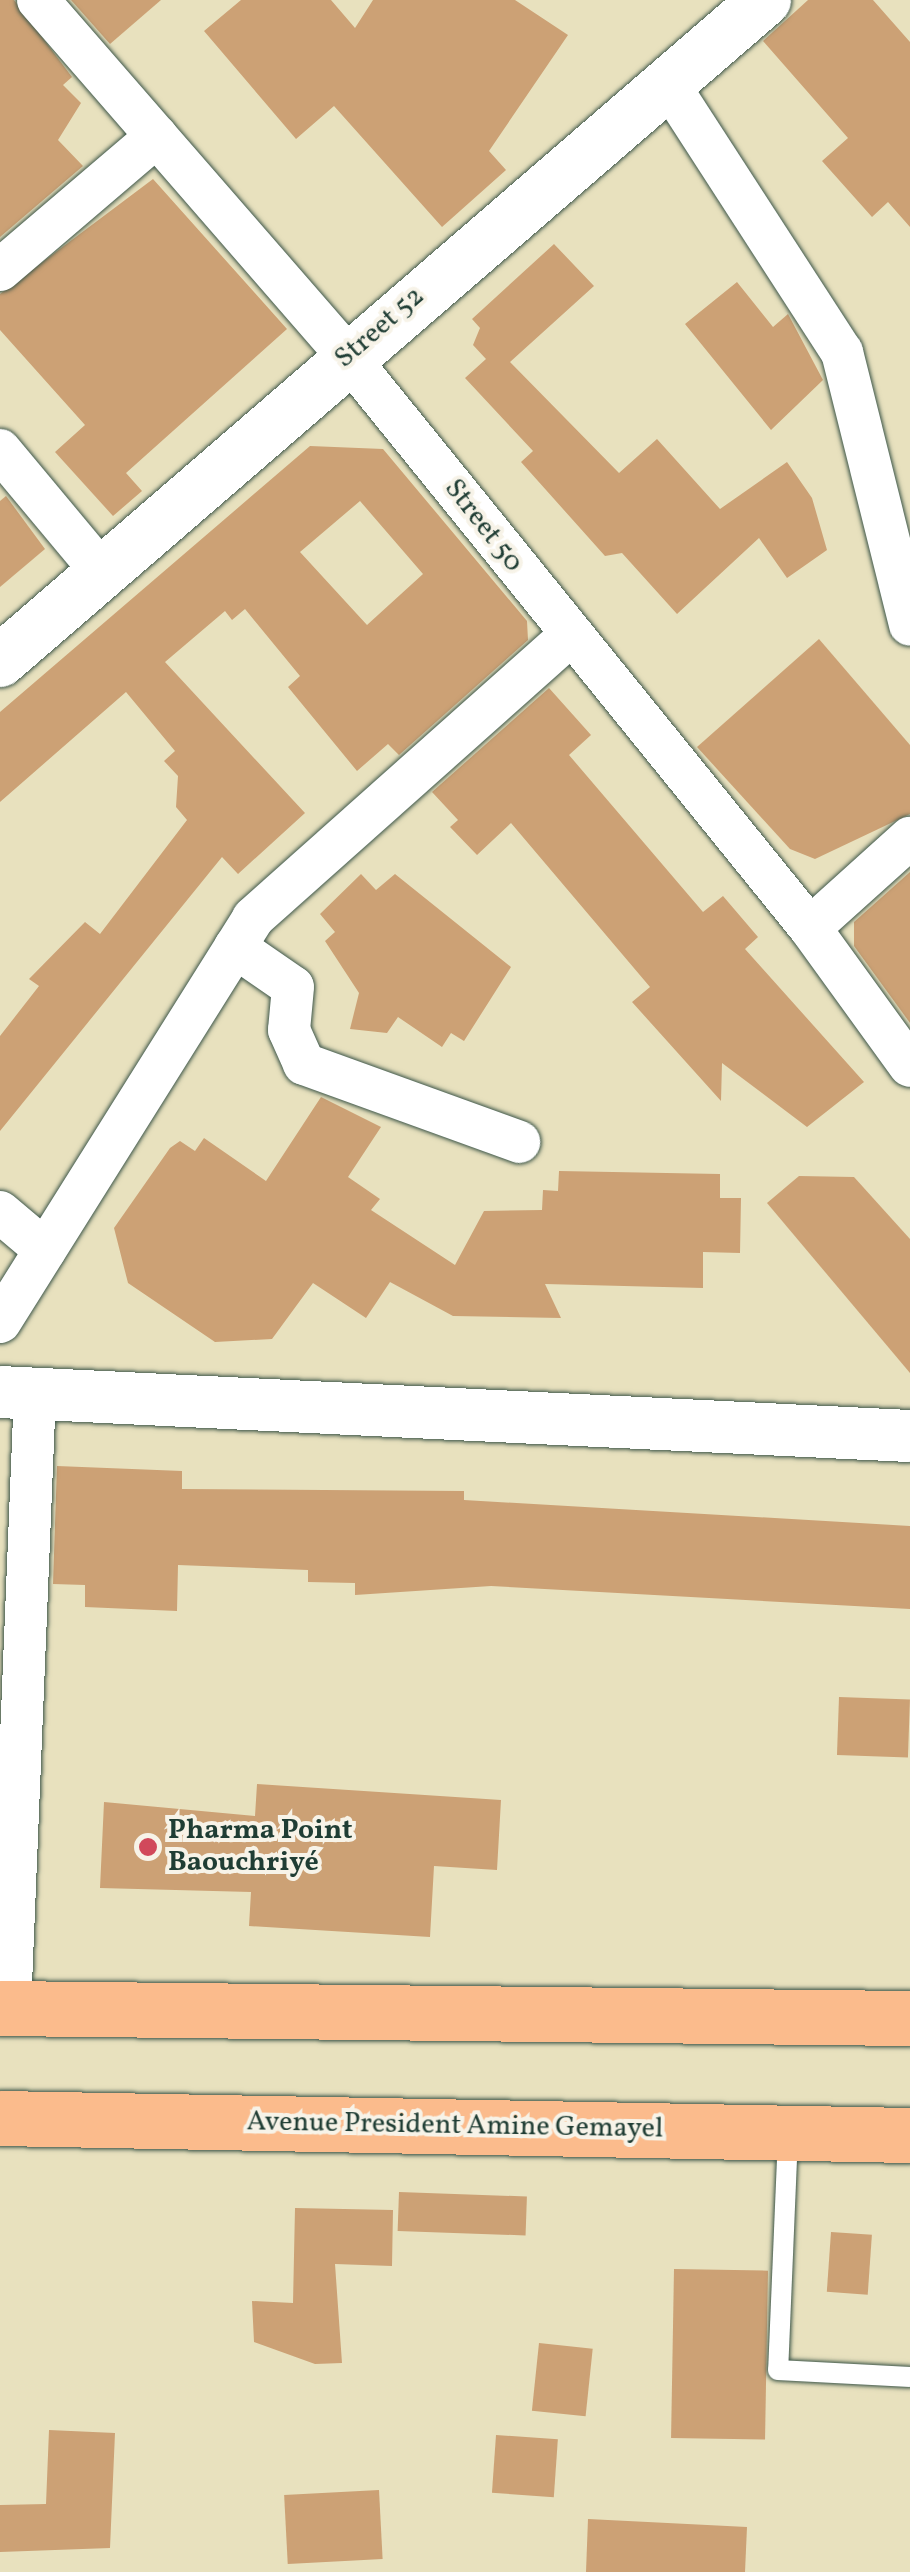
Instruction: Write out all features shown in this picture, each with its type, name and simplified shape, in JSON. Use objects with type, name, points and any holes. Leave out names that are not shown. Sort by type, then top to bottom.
[{"type":"highway","points":[[5,2008],[910,2018]]},
{"type":"highway","name":"Avenue President Amine Gemayel","points":[[0,2118],[910,2135]]},
{"type":"street","name":"Street 50","points":[[38,0],[348,356],[570,636],[810,928],[910,1066]]},
{"type":"street","name":"Street 52","points":[[0,661],[105,576],[348,356],[765,0]]},
{"type":"street","points":[[667,82],[842,352],[910,624]]},
{"type":"street","points":[[0,270],[157,136]]},
{"type":"street","points":[[0,450],[105,576]]},
{"type":"street","points":[[0,1322],[235,947],[277,891],[570,636]]},
{"type":"street","points":[[810,928],[910,838]]},
{"type":"street","points":[[235,947],[293,987],[289,1030],[304,1064],[519,1142]]},
{"type":"street","points":[[0,1212],[46,1250]]},
{"type":"street","points":[[5,2008],[17,1391],[910,1436]]},
{"type":"lane","points":[[788,2132],[778,2370],[910,2377]]},
{"type":"building","points":[[0,0],[14,0],[72,77],[63,85],[81,103],[58,140],[83,166],[0,237]]},
{"type":"building","points":[[71,0],[161,0],[110,44]]},
{"type":"building","points":[[241,0],[331,0],[355,28],[373,0],[515,0],[568,35],[489,151],[506,170],[442,227],[334,106],[296,139],[204,31]]},
{"type":"building","points":[[808,0],[873,0],[910,42],[910,227],[888,202],[872,217],[822,161],[848,138],[763,41]]},
{"type":"building","points":[[153,179],[287,329],[126,473],[142,491],[113,516],[55,452],[85,425],[0,330],[0,294]]},
{"type":"building","points":[[554,244],[594,286],[510,362],[619,473],[657,439],[720,509],[787,462],[812,498],[827,550],[787,578],[759,538],[677,614],[622,553],[605,556],[521,462],[533,451],[465,378],[486,359],[473,345],[480,328],[472,319]]},
{"type":"building","points":[[737,282],[773,327],[788,314],[823,380],[771,430],[685,324]]},
{"type":"building","points":[[310,446],[383,449],[527,621],[528,640],[399,755],[388,744],[357,771],[288,687],[300,676],[245,609],[232,620],[225,611],[165,662],[305,813],[238,874],[222,857],[0,1131],[0,1036],[39,986],[29,979],[85,922],[100,934],[187,820],[176,807],[178,776],[164,761],[175,751],[126,692],[0,802],[0,712]],"holes":[[[360,501],[423,574],[367,625],[300,552]]]},
{"type":"building","points":[[6,496],[45,549],[0,587],[0,501]]},
{"type":"building","points":[[819,639],[910,745],[910,814],[815,859],[790,849],[697,747]]},
{"type":"building","points":[[549,688],[591,735],[569,755],[703,912],[723,896],[758,937],[745,949],[864,1082],[807,1127],[722,1063],[721,1101],[632,1002],[650,987],[511,823],[477,855],[450,827],[458,820],[432,792]]},
{"type":"building","points":[[910,872],[910,1023],[854,946],[854,922]]},
{"type":"building","points":[[361,874],[376,890],[395,874],[511,967],[464,1041],[451,1033],[442,1047],[398,1017],[387,1033],[350,1029],[359,993],[325,941],[335,932],[320,914]]},
{"type":"building","points":[[321,1097],[381,1127],[348,1177],[380,1199],[371,1210],[455,1265],[484,1211],[542,1210],[543,1190],[558,1191],[559,1171],[720,1174],[720,1198],[741,1198],[740,1253],[703,1252],[703,1288],[545,1284],[561,1318],[453,1316],[390,1282],[366,1318],[313,1283],[272,1339],[215,1342],[128,1283],[114,1228],[170,1148],[180,1141],[195,1151],[204,1138],[266,1181]]},
{"type":"building","points":[[799,1176],[854,1177],[910,1239],[910,1373],[767,1203]]},
{"type":"building","points":[[57,1466],[182,1471],[182,1489],[464,1491],[464,1500],[910,1526],[910,1609],[491,1586],[355,1595],[355,1583],[308,1582],[308,1570],[178,1565],[177,1611],[85,1607],[85,1585],[53,1584]]},
{"type":"building","points":[[839,1697],[910,1699],[908,1757],[837,1755]]},
{"type":"building","points":[[257,1784],[501,1800],[497,1870],[434,1866],[430,1937],[249,1926],[251,1892],[100,1888],[104,1802],[255,1816]]},
{"type":"building","points":[[399,2192],[527,2196],[526,2235],[398,2231]]},
{"type":"building","points":[[295,2208],[393,2210],[392,2266],[335,2264],[342,2363],[315,2364],[254,2342],[252,2301],[293,2303]]},
{"type":"building","points":[[831,2232],[872,2235],[868,2295],[827,2292]]},
{"type":"building","points":[[674,2269],[768,2271],[765,2440],[671,2438]]},
{"type":"building","points":[[539,2343],[593,2349],[586,2416],[532,2411]]},
{"type":"building","points":[[49,2430],[115,2433],[110,2548],[0,2552],[0,2505],[46,2504]]},
{"type":"building","points":[[496,2435],[558,2439],[554,2497],[492,2493]]},
{"type":"building","points":[[379,2490],[383,2559],[288,2564],[284,2495]]},
{"type":"building","points":[[588,2519],[747,2527],[745,2572],[586,2572]]},
{"type":"place","name":"Pharma Point Baouchriyé","points":[[148,1847]]}]
